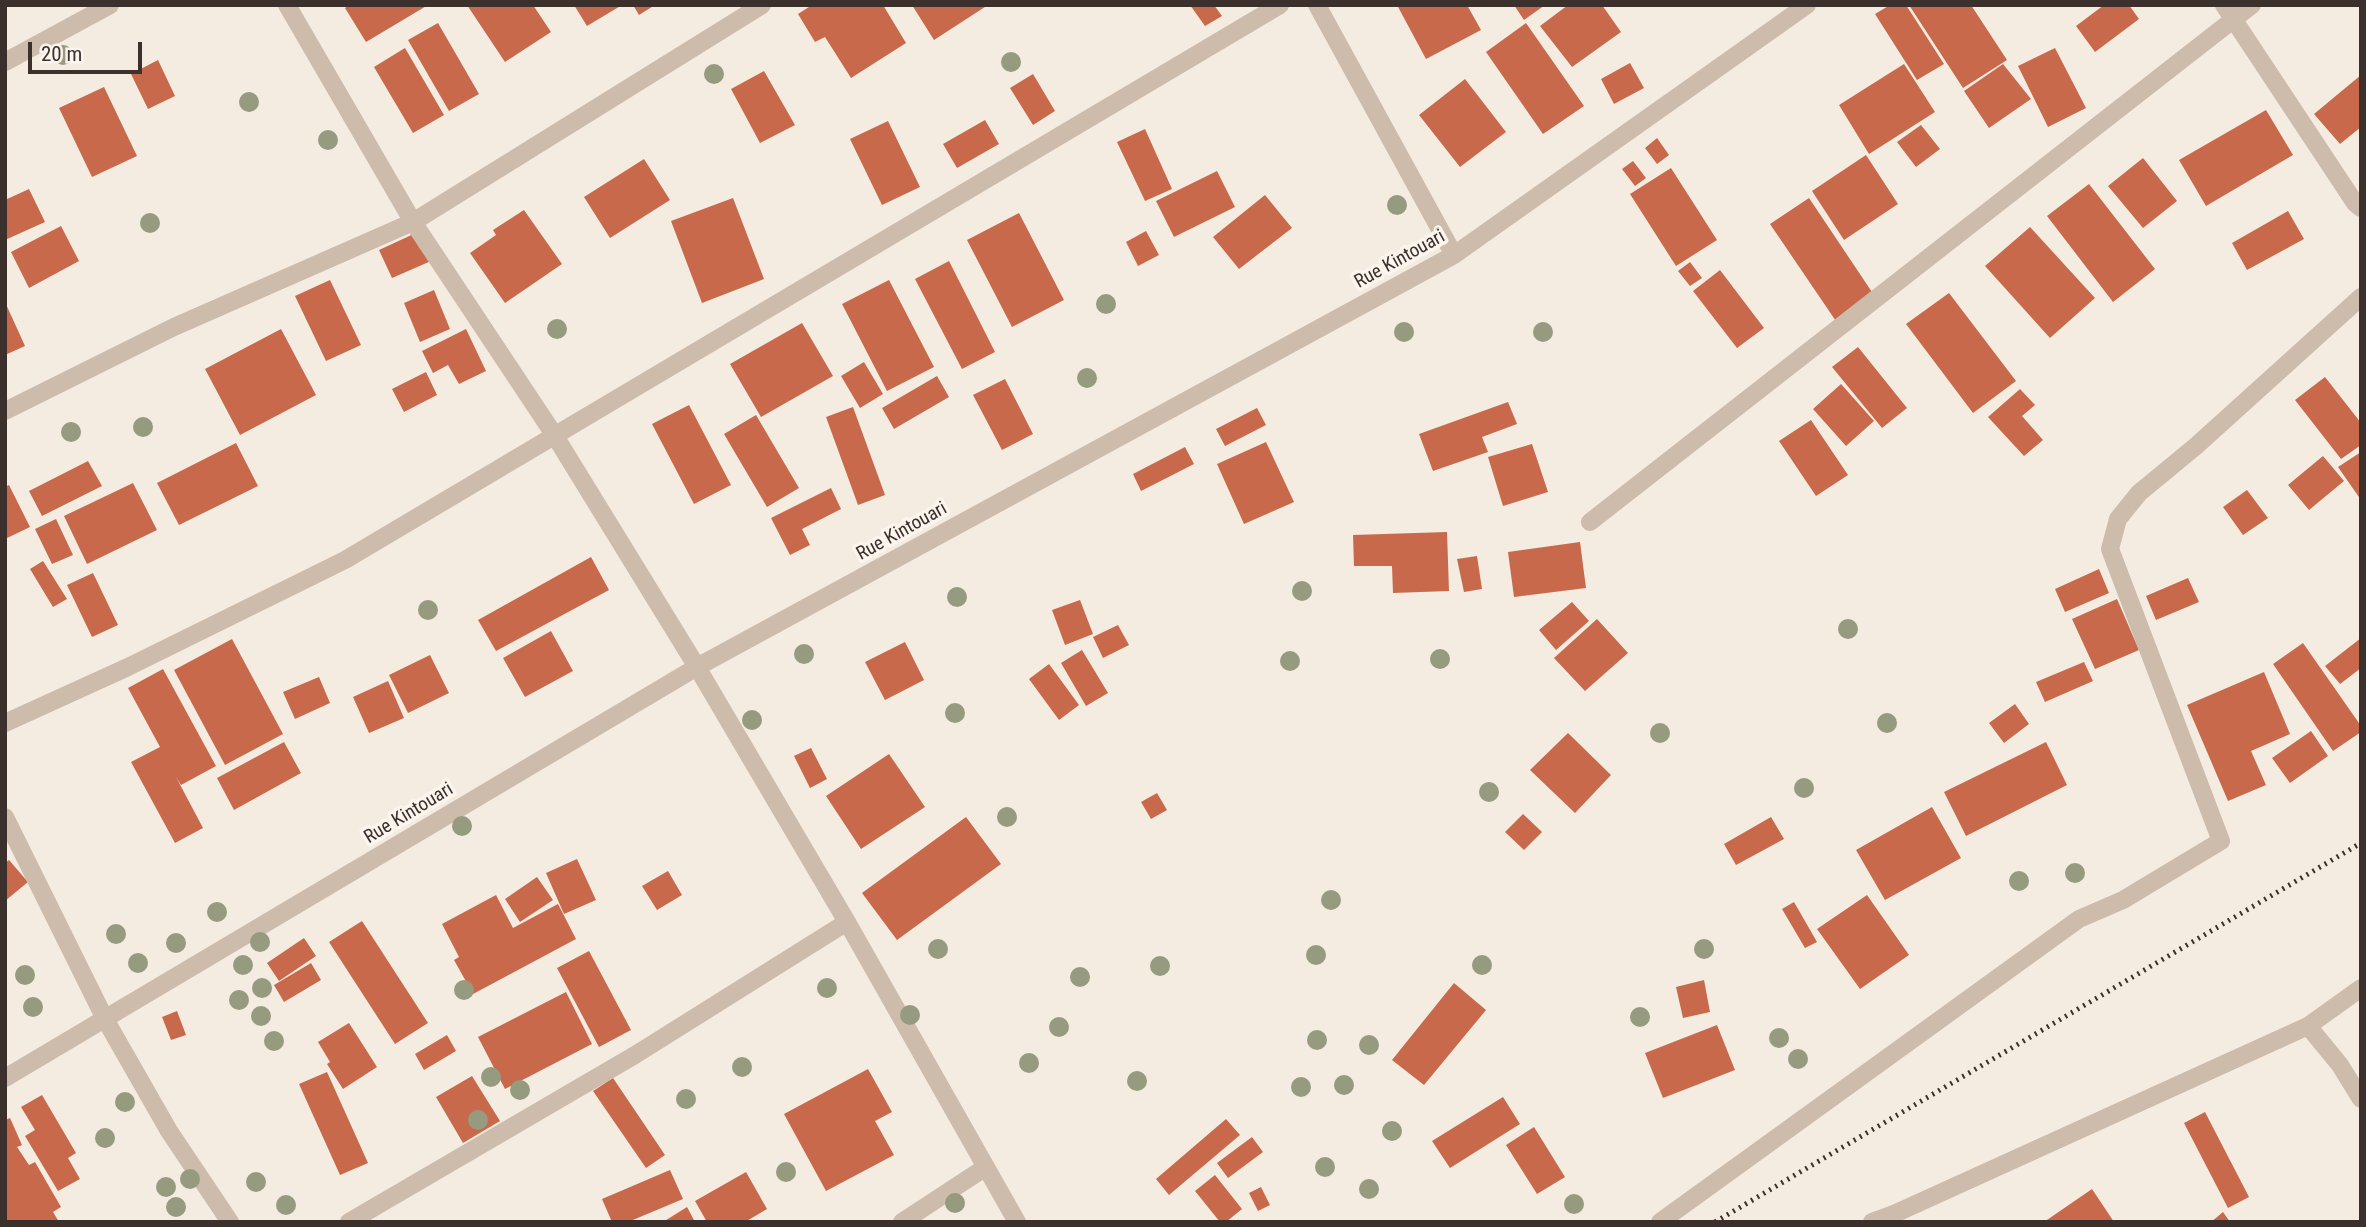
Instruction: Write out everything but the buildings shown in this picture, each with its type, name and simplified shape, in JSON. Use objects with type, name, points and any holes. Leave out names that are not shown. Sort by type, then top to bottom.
[{"type":"street","points":[[5,62],[110,5]]},
{"type":"street","points":[[287,5],[413,222],[555,436],[697,667],[847,922],[1017,1222]]},
{"type":"street","points":[[5,411],[174,327],[413,222],[762,5]]},
{"type":"street","points":[[5,723],[128,667],[345,560],[1280,5]]},
{"type":"street","points":[[1317,5],[1454,255]]},
{"type":"street","name":"Rue Kintouari","points":[[5,1078],[697,667],[1454,255],[1807,5]]},
{"type":"street","points":[[1590,522],[2228,12],[2252,5]]},
{"type":"street","points":[[2228,12],[2359,203]]},
{"type":"street","points":[[1660,1222],[2079,919],[2123,900],[2221,841],[2110,549],[2118,519],[2139,493],[2196,446],[2361,298]]},
{"type":"street","points":[[5,817],[106,1019],[169,1131],[230,1222]]},
{"type":"street","points":[[349,1222],[635,1055],[847,922]]},
{"type":"street","points":[[1872,1222],[2308,1026],[2361,988]]},
{"type":"street","points":[[2308,1026],[2340,1065],[2361,1099]]},
{"type":"street","points":[[902,1222],[986,1167]]},
{"type":"railway","points":[[1715,1222],[2361,843]]}]
